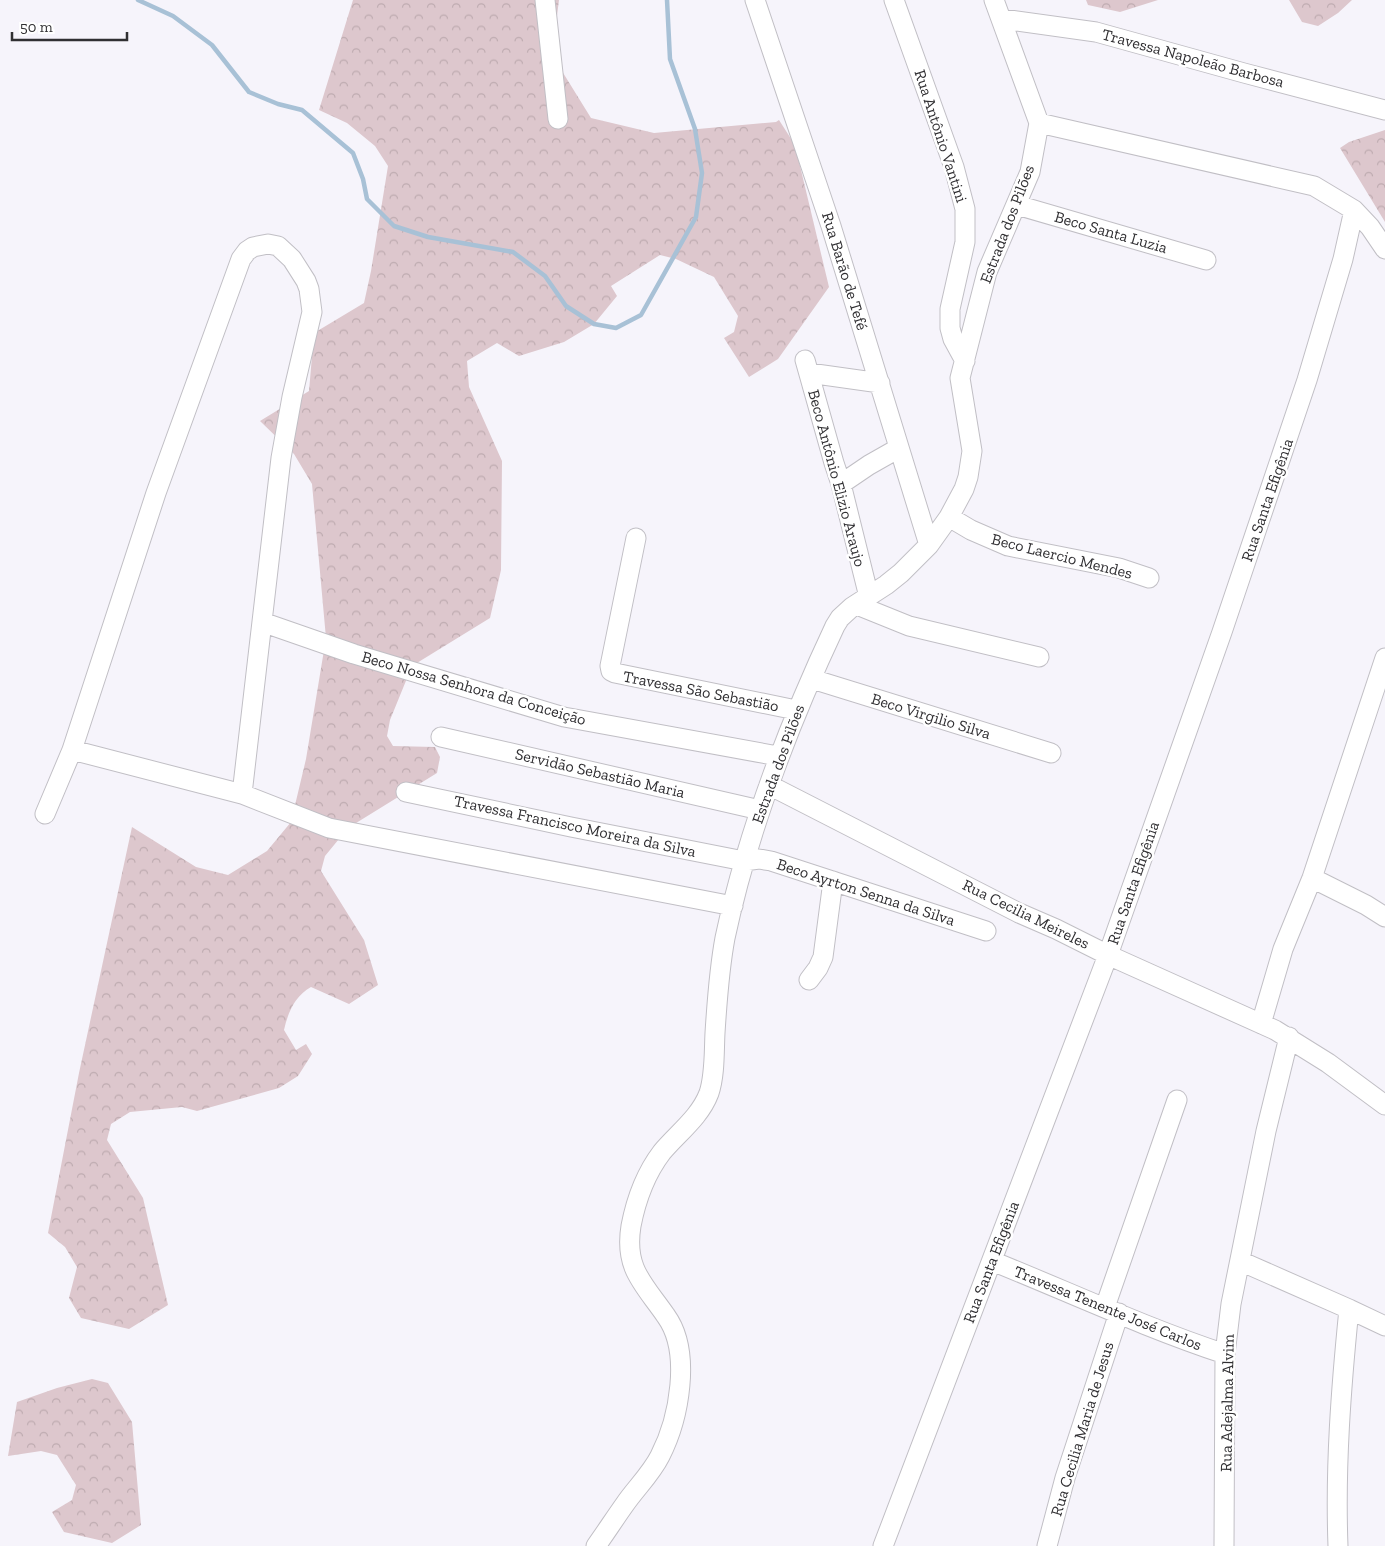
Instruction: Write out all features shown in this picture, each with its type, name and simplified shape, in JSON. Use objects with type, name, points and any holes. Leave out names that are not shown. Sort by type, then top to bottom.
[{"type":"street","points":[[545,0],[558,118]]},
{"type":"street","name":"Rua Barão de Tefé","points":[[755,0],[831,226],[929,545]]},
{"type":"street","name":"Rua Antônio Vantini","points":[[894,0],[954,167],[965,209],[965,242],[950,309],[950,328],[953,339],[965,361]]},
{"type":"street","points":[[994,0],[1039,123],[1314,186],[1354,210],[1370,227],[1385,248]]},
{"type":"street","name":"Travessa Napoleão Barbosa","points":[[1002,20],[1096,32],[1244,73],[1384,105]]},
{"type":"street","name":"Estrada dos Pilões","points":[[596,1546],[660,1456],[671,1430],[677,1404],[681,1356],[673,1326],[644,1287],[633,1265],[631,1254],[631,1225],[642,1187],[651,1168],[663,1151],[703,1106],[710,1091],[720,970],[733,906],[744,860],[760,810],[796,710],[840,618],[901,573],[929,545],[949,517],[964,489],[972,451],[960,378],[986,272],[1030,172],[1039,123]]},
{"type":"street","name":"Beco Santa Luzia","points":[[1017,205],[1206,260]]},
{"type":"street","name":"Rua Santa Efigênia","points":[[883,1546],[1108,955],[1222,632],[1307,380],[1343,259],[1354,210]]},
{"type":"street","points":[[45,814],[72,750],[156,493],[241,259],[252,247],[268,244],[278,246],[292,259],[309,289],[312,312],[280,458],[242,794]]},
{"type":"street","name":"Beco Antônio Elizio Araujo","points":[[863,601],[841,484],[807,366],[880,383]]},
{"type":"street","points":[[841,484],[899,448]]},
{"type":"street","name":"Beco Laercio Mendes","points":[[949,517],[971,530],[1008,546],[1119,568],[1149,578]]},
{"type":"street","name":"Travessa São Sebastião","points":[[636,538],[610,666],[611,671],[796,710]]},
{"type":"street","points":[[863,601],[909,626],[1039,657]]},
{"type":"street","name":"Beco Nossa Senhora da Conceição","points":[[262,622],[354,654],[564,717],[778,756]]},
{"type":"street","points":[[1261,1024],[1283,949],[1312,878],[1385,658]]},
{"type":"street","name":"Beco Virgilio Silva","points":[[812,679],[1051,753]]},
{"type":"street","name":"Servidão Sebastião Maria","points":[[441,737],[760,810]]},
{"type":"street","points":[[72,750],[242,794],[329,828],[733,906]]},
{"type":"street","name":"Rua Cecilia Meireles","points":[[769,784],[1019,913],[1289,1038],[1328,1063],[1385,1105]]},
{"type":"street","name":"Travessa Francisco Moreira da Silva","points":[[406,792],[571,827],[744,860]]},
{"type":"street","name":"Beco Ayrton Senna da Silva","points":[[744,860],[759,859],[771,861],[986,931]]},
{"type":"street","points":[[1312,878],[1366,905],[1385,917]]},
{"type":"street","points":[[809,980],[823,957],[833,880]]},
{"type":"street","name":"Rua Adejalma Alvim","points":[[1224,1546],[1225,1354],[1231,1304],[1266,1130],[1289,1038]]},
{"type":"street","name":"Rua Cecilia Maria de Jesus","points":[[1047,1546],[1112,1310],[1177,1100]]},
{"type":"street","name":"Travessa Tenente José Carlos","points":[[992,1261],[1161,1332],[1225,1354]]},
{"type":"street","points":[[1240,1261],[1385,1326]]},
{"type":"street","points":[[1338,1546],[1340,1399],[1349,1309]]},
{"type":"green space","points":[[353,0],[559,0],[552,55],[591,118],[654,133],[776,122],[779,120],[795,145],[829,287],[778,359],[749,377],[724,338],[734,332],[738,316],[714,277],[676,259],[660,255],[611,286],[617,296],[594,324],[564,342],[519,356],[497,343],[467,361],[469,387],[502,461],[501,570],[490,618],[412,666],[390,720],[387,736],[393,746],[435,747],[440,757],[437,773],[348,828],[325,856],[321,871],[364,940],[378,985],[349,1004],[311,987],[296,1000],[284,1030],[296,1050],[306,1044],[312,1054],[298,1076],[279,1088],[197,1111],[182,1107],[130,1112],[111,1124],[107,1140],[143,1198],[168,1305],[129,1329],[81,1318],[69,1298],[77,1267],[65,1247],[48,1233],[79,1073],[132,827],[196,867],[228,875],[267,851],[291,822],[306,759],[326,638],[312,484],[294,454],[260,421],[309,391],[314,333],[364,303],[388,166],[375,146],[347,123],[319,110]]},
{"type":"green space","points":[[1086,0],[1158,0],[1120,12],[1088,5]]},
{"type":"green space","points":[[1289,0],[1352,0],[1338,13],[1318,26],[1302,22]]},
{"type":"green space","points":[[1385,130],[1385,222],[1340,148],[1349,142]]},
{"type":"green space","points":[[92,1379],[108,1383],[132,1422],[141,1525],[112,1543],[64,1532],[52,1512],[72,1500],[76,1485],[57,1455],[41,1451],[8,1456],[17,1402],[57,1388]]},
{"type":"waterway","points":[[138,0],[173,16],[212,45],[249,92],[278,104],[302,110],[353,153],[363,179],[367,199],[394,226],[428,237],[513,252],[545,276],[566,306],[594,324],[616,328],[641,315],[696,217],[702,173],[695,129],[670,59],[667,0]]}]
